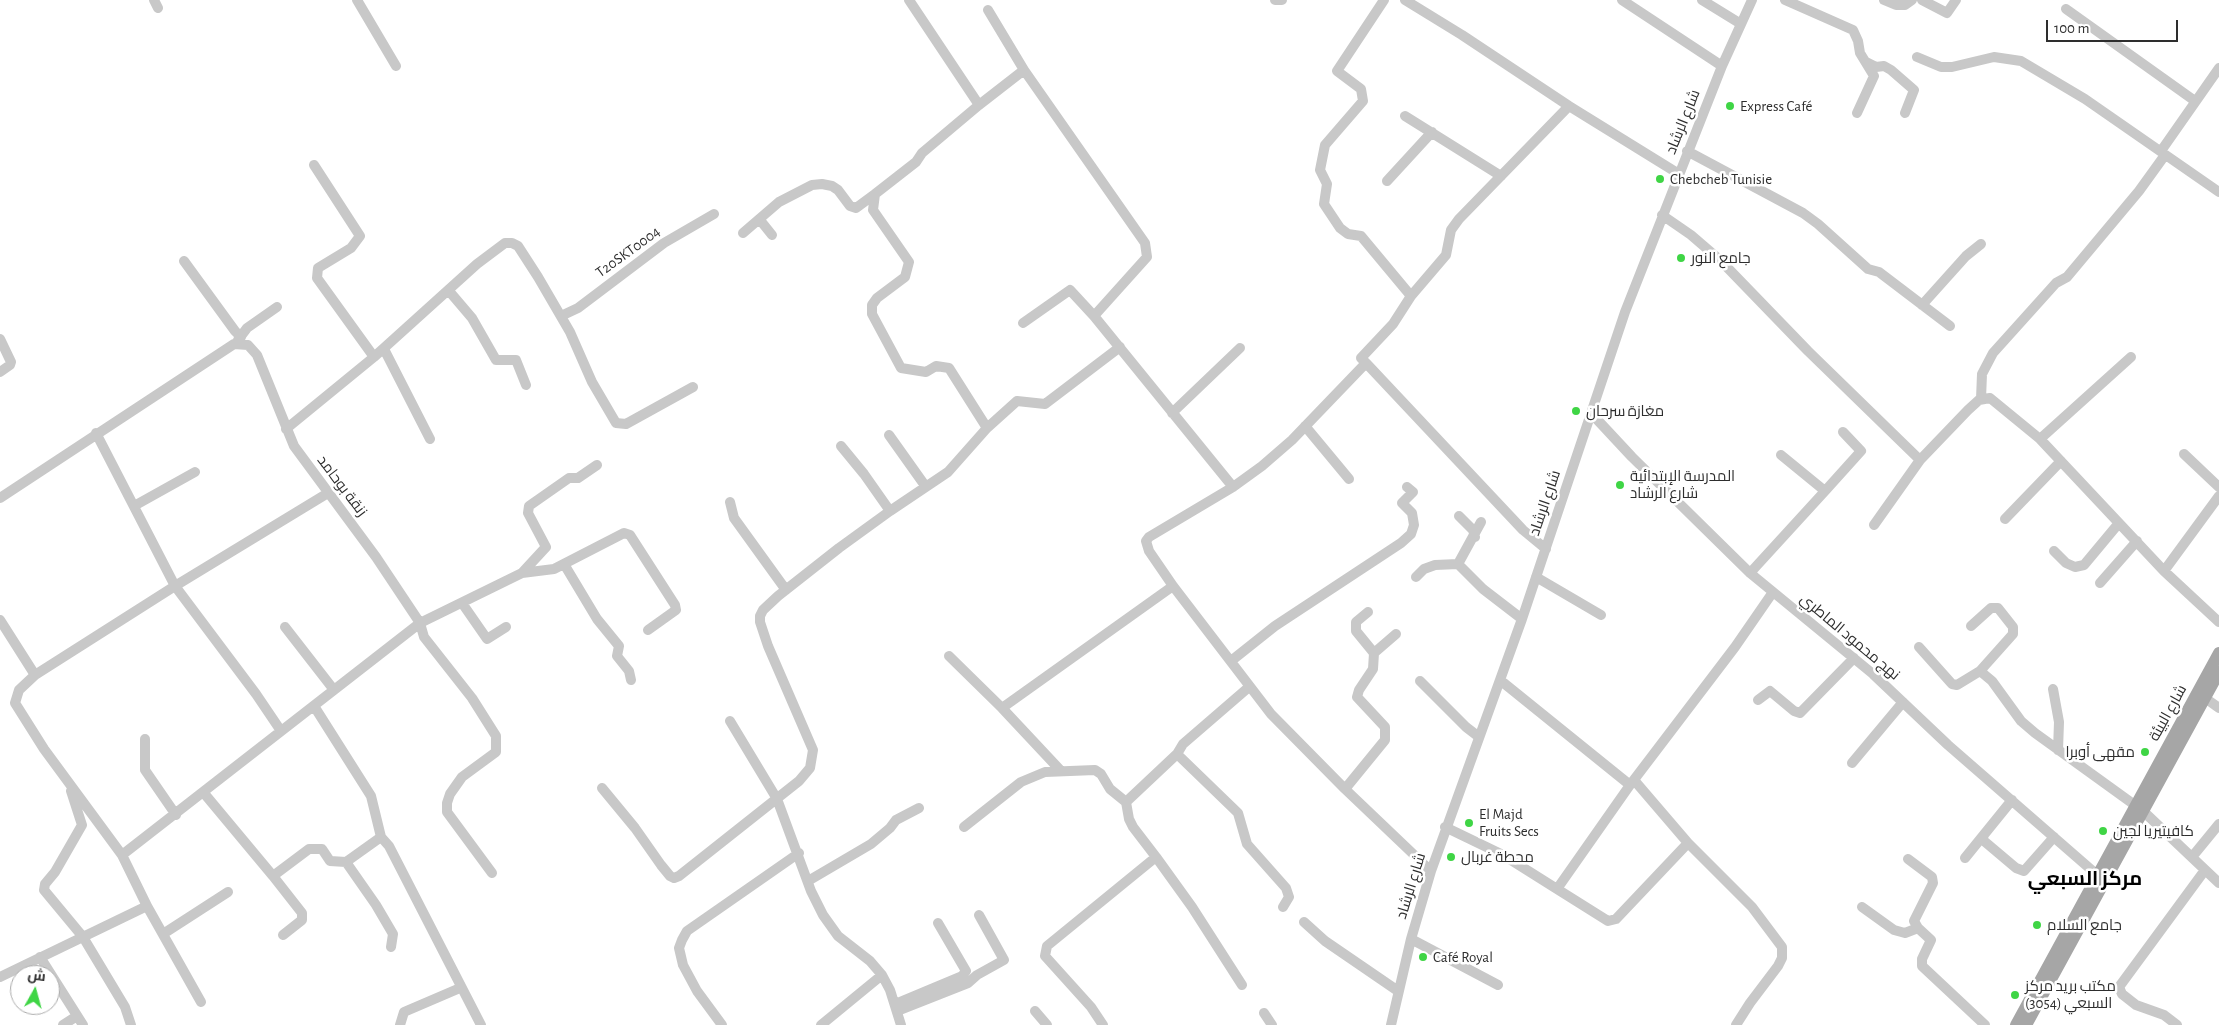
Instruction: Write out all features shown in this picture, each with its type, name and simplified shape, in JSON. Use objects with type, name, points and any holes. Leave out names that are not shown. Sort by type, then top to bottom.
[{"type":"main road","name":"شارع البيئة","points":[[2016,1025],[2139,809],[2219,653]]},
{"type":"main road","name":"شارع البيئة","points":[[2139,809],[2219,672]]},
{"type":"main road","name":"شارع البيئة","points":[[2026,1025],[2101,878]]},
{"type":"street","points":[[356,0],[396,66]]},
{"type":"street","points":[[909,0],[979,105]]},
{"type":"street","points":[[1276,0],[1282,0]]},
{"type":"street","points":[[1384,0],[1337,70],[1361,89],[1363,101],[1325,145],[1320,170],[1327,184],[1324,204],[1340,228],[1348,234],[1361,236],[1412,296]]},
{"type":"street","points":[[1622,0],[1722,66]]},
{"type":"street","points":[[1702,0],[1741,24]]},
{"type":"street","name":"شارع الرشاد","points":[[1391,1025],[1411,939],[1445,827],[1522,619],[1591,413],[1662,215],[1722,66],[1752,0]]},
{"type":"street","points":[[1785,0],[1852,30],[1865,62],[1874,76],[1857,113]]},
{"type":"street","points":[[1884,0],[1896,6],[1905,5],[1912,0]]},
{"type":"street","points":[[1922,0],[1947,13],[1956,0]]},
{"type":"street","points":[[1407,1],[1569,106],[1679,174]]},
{"type":"street","points":[[2066,9],[2195,101]]},
{"type":"street","points":[[988,10],[1024,70],[1145,243],[1147,257],[1094,316]]},
{"type":"street","points":[[1917,56],[1941,66],[1952,67],[1994,57],[2021,61],[2085,99],[2219,192]]},
{"type":"street","points":[[1865,62],[1876,66],[1884,66],[1914,90],[1905,113]]},
{"type":"street","points":[[1982,399],[1982,374],[1993,354],[2050,289],[2067,277],[2139,191],[2195,101],[2219,68]]},
{"type":"street","points":[[743,233],[760,220],[778,202],[812,185],[832,186],[838,190],[850,206],[856,208],[916,162],[922,153],[1024,70]]},
{"type":"street","points":[[1546,548],[1523,530],[1361,358],[1393,324],[1412,296],[1446,255],[1451,230],[1569,106]]},
{"type":"street","points":[[1405,116],[1501,176]]},
{"type":"street","points":[[1387,181],[1432,132]]},
{"type":"street","points":[[1687,151],[1803,213],[1868,269],[1879,272],[1950,326]]},
{"type":"street","points":[[314,165],[360,236],[351,248],[318,268],[317,278],[374,357]]},
{"type":"street","points":[[875,194],[873,210],[909,262],[905,276],[877,298],[872,305],[872,314],[876,324],[901,368],[926,372],[936,366],[949,368],[987,428]]},
{"type":"street","name":"T20SKT0004","points":[[561,316],[578,308],[664,243],[714,214]]},
{"type":"street","points":[[1662,215],[1691,235],[1720,260],[1808,351],[1920,460]]},
{"type":"street","points":[[760,220],[772,235]]},
{"type":"street","points":[[286,429],[384,349],[477,264],[505,244],[512,243],[518,246],[561,316],[592,382],[616,423],[626,424],[693,387]]},
{"type":"street","points":[[1922,305],[1966,256],[1981,244]]},
{"type":"street","points":[[184,261],[235,331],[237,340]]},
{"type":"street","points":[[1023,323],[1070,290],[1120,347],[1233,487]]},
{"type":"street","points":[[449,291],[472,318],[496,360],[516,360],[526,385]]},
{"type":"street","points":[[0,498],[237,340],[248,328],[277,307]]},
{"type":"street","points":[[237,340],[248,345],[248,328]]},
{"type":"street","points":[[0,339],[11,362],[10,365],[0,372]]},
{"type":"street","name":"زنقة بوحامد","points":[[248,345],[257,355],[294,446],[376,557],[420,623],[424,637],[472,698],[496,736],[496,752],[462,777],[450,794],[447,803],[447,812],[492,873]]},
{"type":"street","points":[[602,788],[635,828],[660,865],[674,878],[799,781],[810,768],[813,750],[768,646],[760,622],[763,610],[786,590],[890,511],[948,472],[987,428],[1017,401],[1045,404],[1120,347]]},
{"type":"street","points":[[1172,412],[1240,348]]},
{"type":"street","points":[[384,349],[430,439]]},
{"type":"street","points":[[2040,439],[2131,357]]},
{"type":"street","points":[[1366,363],[1305,426],[1262,466],[1233,487],[1146,541],[1149,551],[1173,586],[1271,714],[1345,789],[1431,871]]},
{"type":"street","points":[[1874,525],[1920,460],[1968,410],[1982,399],[1990,398],[2040,439],[2164,572],[2219,622]]},
{"type":"street","name":"نهج محمود الماطري","points":[[1591,413],[1632,457],[1750,572],[1854,658],[1942,740],[2101,878]]},
{"type":"street","points":[[1305,426],[1349,479]]},
{"type":"street","points":[[1750,572],[1861,451],[1843,432]]},
{"type":"street","points":[[96,433],[174,586],[256,694],[281,731]]},
{"type":"street","points":[[889,435],[926,487]]},
{"type":"street","points":[[841,446],[864,474],[890,511]]},
{"type":"street","points":[[2184,454],[2219,488]]},
{"type":"street","points":[[1781,455],[1825,491]]},
{"type":"street","points":[[2005,519],[2061,461]]},
{"type":"street","points":[[522,573],[546,548],[528,512],[529,506],[569,478],[578,478],[597,465]]},
{"type":"street","points":[[134,506],[195,472]]},
{"type":"street","points":[[1231,661],[1276,626],[1401,543],[1411,534],[1414,525],[1412,513],[1402,503],[1413,492],[1407,486]]},
{"type":"street","points":[[201,1002],[147,906],[122,855],[15,703],[20,690],[35,675],[174,586],[328,492]]},
{"type":"street","points":[[2164,572],[2219,496]]},
{"type":"street","points":[[730,502],[734,518],[786,590]]},
{"type":"street","points":[[1459,516],[1473,530],[1475,537]]},
{"type":"street","points":[[1458,564],[1482,522]]},
{"type":"street","points":[[2054,551],[2066,563],[2075,567],[2084,565],[2120,523]]},
{"type":"street","points":[[122,855],[176,815],[420,623],[522,573],[554,569],[624,533],[630,535],[675,605],[676,610],[648,630]]},
{"type":"street","points":[[2100,582],[2137,541]]},
{"type":"street","points":[[564,564],[597,619],[618,646],[617,656],[629,671],[631,680]]},
{"type":"street","points":[[1416,577],[1424,568],[1435,565],[1458,564],[1483,589],[1522,619]]},
{"type":"street","points":[[1536,577],[1601,615]]},
{"type":"street","points":[[1002,708],[1173,586]]},
{"type":"street","points":[[1558,889],[1632,782],[1736,647],[1773,592]]},
{"type":"street","points":[[462,603],[487,639],[506,628]]},
{"type":"street","points":[[1919,647],[1952,684],[1957,685],[1980,671],[2013,634],[2013,627],[1998,608],[1991,608],[1971,626]]},
{"type":"street","points":[[1345,789],[1385,740],[1385,727],[1357,697],[1373,669],[1374,653],[1356,631],[1356,622],[1368,612]]},
{"type":"street","points":[[0,620],[35,675]]},
{"type":"street","points":[[285,627],[334,690]]},
{"type":"street","points":[[1374,653],[1396,634]]},
{"type":"street","points":[[949,656],[1002,708],[1061,771]]},
{"type":"street","points":[[1758,700],[1770,691],[1794,711],[1800,713],[1854,658]]},
{"type":"street","points":[[1980,671],[1992,681],[2021,721],[2034,734],[2139,809],[2219,883]]},
{"type":"street","points":[[1500,680],[1632,782],[1688,843],[1752,907],[1782,947],[1782,958],[1778,966],[1750,1002],[1736,1025]]},
{"type":"street","points":[[1420,681],[1466,727],[1479,737]]},
{"type":"street","points":[[1126,802],[1177,754],[1183,744],[1250,687]]},
{"type":"street","points":[[2053,688],[2059,722],[2058,750]]},
{"type":"street","points":[[2205,698],[2219,708]]},
{"type":"street","points":[[1852,763],[1903,702]]},
{"type":"street","points":[[314,706],[370,796],[381,837],[389,846],[445,952],[460,988],[480,1025]]},
{"type":"street","points":[[730,721],[777,799],[823,915],[838,936],[870,961],[882,975],[901,1025]]},
{"type":"street","points":[[145,739],[145,770],[176,815]]},
{"type":"street","points":[[1177,754],[1238,813],[1247,844],[1286,888],[1289,897],[1283,908]]},
{"type":"street","points":[[964,827],[1022,782],[1045,772],[1095,770],[1101,774],[1110,789],[1126,802],[1129,819],[1133,827],[1192,907],[1242,985]]},
{"type":"street","points":[[69,782],[82,825],[55,872],[45,884],[44,890],[83,937],[125,1008],[132,1025]]},
{"type":"street","points":[[203,792],[302,913],[302,920],[283,935]]},
{"type":"street","points":[[1964,858],[2012,800]]},
{"type":"street","points":[[808,881],[871,844],[890,828],[896,820],[919,808]]},
{"type":"street","points":[[2192,857],[2219,824]]},
{"type":"street","points":[[1445,827],[1503,855],[1608,921],[1616,919],[1688,843]]},
{"type":"street","points":[[273,876],[310,849],[322,849],[330,861],[346,862],[381,837]]},
{"type":"street","points":[[1983,837],[1984,841],[2020,871],[2024,871],[2054,837]]},
{"type":"street","points":[[722,1025],[697,991],[683,965],[679,948],[682,940],[687,931],[798,853]]},
{"type":"street","points":[[1103,1025],[1091,1007],[1045,956],[1047,946],[1156,857]]},
{"type":"street","points":[[1908,859],[1932,877],[1933,883],[1914,920],[1918,928],[1931,940],[1922,959],[1922,966],[1985,1025]]},
{"type":"street","points":[[346,862],[376,905],[393,934],[391,947]]},
{"type":"street","points":[[2177,1025],[2164,1015],[2136,1005],[2122,994],[2119,987],[2205,870]]},
{"type":"street","points":[[163,934],[228,892]]},
{"type":"street","points":[[0,977],[147,906]]},
{"type":"street","points":[[1862,907],[1894,930],[1905,933],[1918,928]]},
{"type":"street","points":[[896,1008],[968,983],[977,975],[1004,960],[979,915]]},
{"type":"street","points":[[1304,922],[1325,941],[1398,991]]},
{"type":"street","points":[[896,1008],[962,976],[966,971],[938,923]]},
{"type":"street","points":[[1411,939],[1498,985]]},
{"type":"street","points":[[40,957],[80,1021],[62,1025]]},
{"type":"street","points":[[821,1025],[882,975]]},
{"type":"street","points":[[400,1025],[404,1012],[460,988]]},
{"type":"street","points":[[1035,1011],[1047,1025]]},
{"type":"street","points":[[1264,1013],[1272,1025]]},
{"type":"place","name":"Express Café","points":[[1730,106]]},
{"type":"place","name":"Chebcheb Tunisie","points":[[1660,179]]},
{"type":"place","name":"جامع النور","points":[[1681,258]]},
{"type":"place","name":"مغازة سرحان","points":[[1576,411]]},
{"type":"place","name":"المدرسة الإبتدائية شارع الرشاد","points":[[1620,485]]},
{"type":"place","name":"مقهى أوبرا","points":[[2145,752]]},
{"type":"place","name":"El Majd Fruits Secs","points":[[1469,823]]},
{"type":"place","name":"كافيتيريا لجين","points":[[2103,831]]},
{"type":"place","name":"محطة غربال","points":[[1451,857]]},
{"type":"place","name":"جامع السلام","points":[[2037,925]]},
{"type":"place","name":"Café Royal","points":[[1423,957]]},
{"type":"place","name":"مكتب بريد مركز السبعي (3054)","points":[[2015,995]]},
{"type":"district","name":"مركز السبعي","points":[[2085,879]]}]
